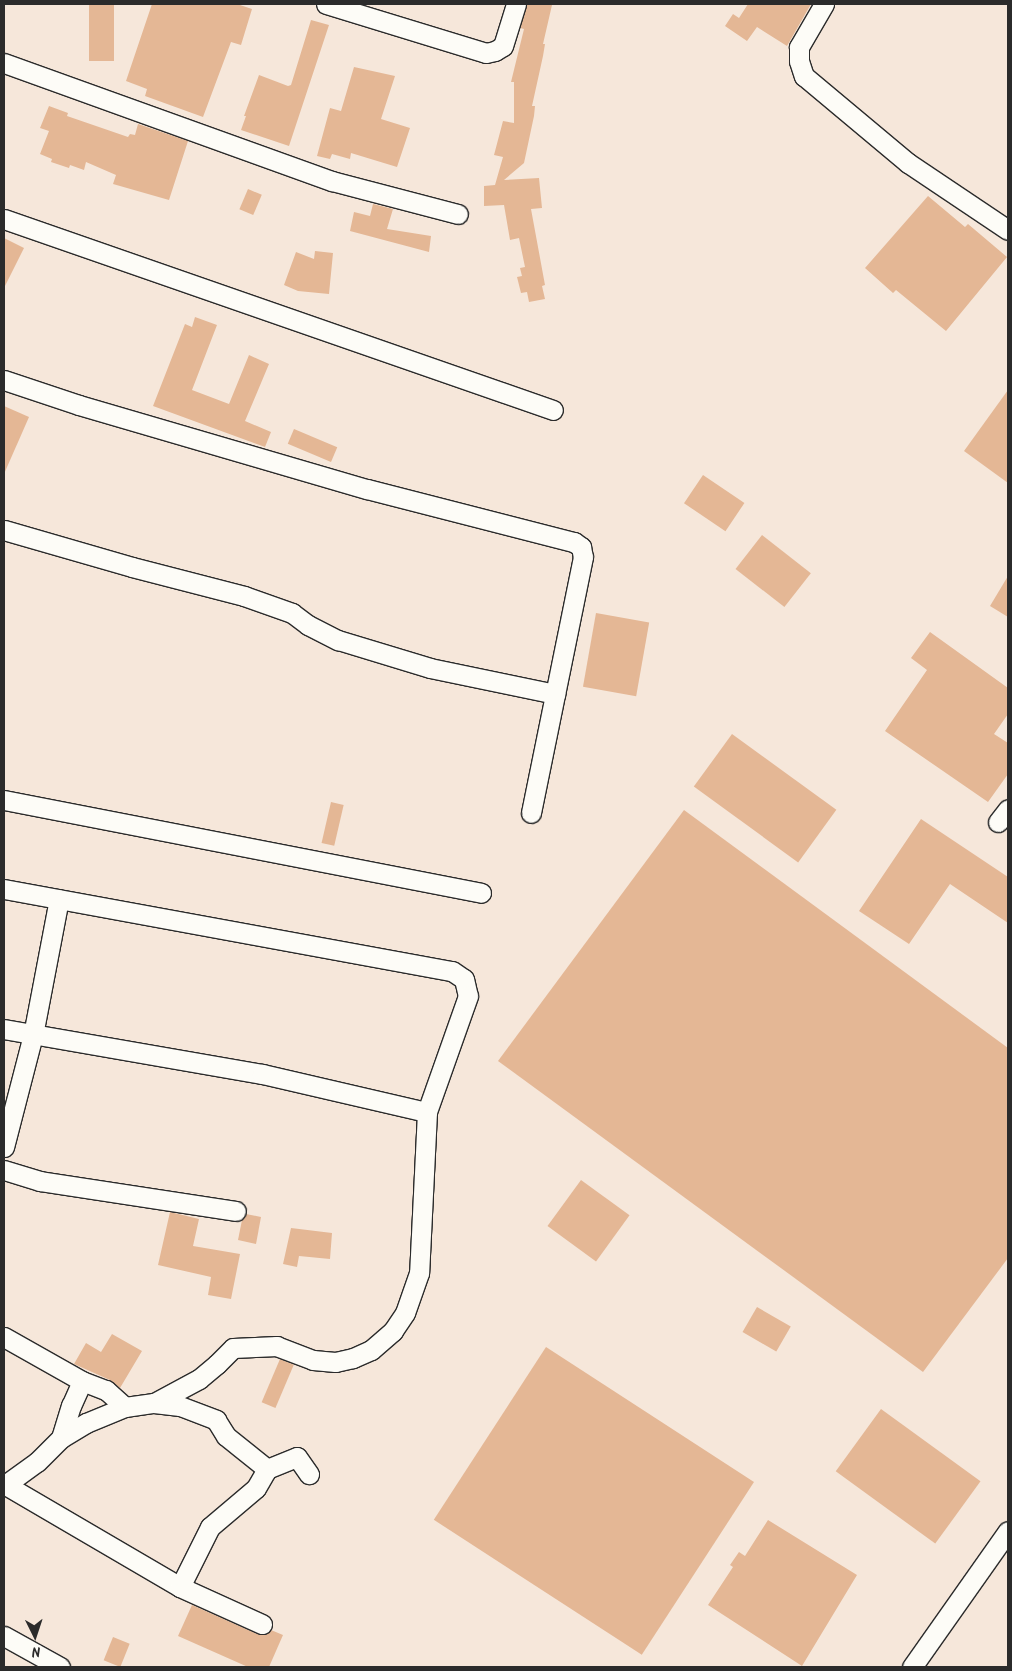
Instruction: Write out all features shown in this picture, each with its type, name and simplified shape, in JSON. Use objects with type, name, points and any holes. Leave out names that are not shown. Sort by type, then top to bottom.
[{"type":"street","points":[[326,4],[486,53],[495,51],[503,46],[516,4]]},
{"type":"street","points":[[824,4],[799,47],[799,61],[804,76],[908,163],[1008,230]]},
{"type":"street","points":[[4,63],[332,181],[458,214]]},
{"type":"street","points":[[4,219],[553,410]]},
{"type":"street","points":[[4,380],[79,405],[367,489],[574,542],[581,547],[583,557],[531,812]]},
{"type":"street","points":[[4,530],[132,567],[244,596],[292,613],[308,625],[338,640],[430,668],[555,694]]},
{"type":"street","points":[[4,800],[481,893]]},
{"type":"street","points":[[4,889],[452,971],[464,979],[468,996],[426,1112],[419,1272],[405,1313],[393,1331],[371,1350],[353,1358],[335,1362],[313,1360],[277,1346],[233,1348],[199,1379],[154,1403]]},
{"type":"street","points":[[4,1147],[33,1035],[59,899]]},
{"type":"street","points":[[4,1030],[262,1074],[426,1112]]},
{"type":"street","points":[[4,1170],[40,1180],[236,1211]]},
{"type":"street","points":[[4,1337],[82,1381],[106,1390],[125,1407]]},
{"type":"street","points":[[61,1438],[70,1406],[82,1381]]},
{"type":"street","points":[[262,1624],[180,1587],[5,1484],[37,1462],[61,1438],[86,1423],[125,1407],[154,1403],[180,1406],[216,1420],[226,1436],[267,1469]]},
{"type":"street","points":[[180,1587],[210,1527],[256,1488],[267,1469],[297,1457],[309,1474]]},
{"type":"street","points":[[912,1667],[1008,1530]]},
{"type":"street","points":[[4,1636],[60,1667]]},
{"type":"building","points":[[89,4],[114,4],[114,61],[89,61]]},
{"type":"building","points":[[152,4],[237,4],[252,9],[241,45],[231,42],[203,117],[145,96],[147,89],[126,81]]},
{"type":"building","points":[[527,4],[552,5],[532,106],[535,106],[534,116],[524,163],[504,180],[539,178],[542,208],[531,209],[545,285],[542,286],[545,299],[529,302],[527,292],[521,293],[517,277],[522,276],[520,268],[525,267],[519,238],[510,240],[504,205],[484,206],[484,186],[495,185],[503,157],[494,155],[503,121],[514,123],[514,82],[511,82],[524,29],[520,28]]},
{"type":"building","points":[[748,4],[811,4],[787,46],[757,27],[747,41],[725,26],[733,14],[739,18]]},
{"type":"building","points":[[311,20],[329,25],[289,146],[241,130],[246,116],[244,116],[259,75],[288,86],[291,85]]},
{"type":"building","points":[[354,67],[395,76],[381,119],[410,128],[397,167],[351,153],[350,159],[332,154],[330,159],[317,156],[330,108],[341,111]]},
{"type":"building","points":[[49,106],[68,113],[67,116],[128,137],[130,134],[135,135],[138,124],[188,141],[169,200],[113,184],[116,175],[86,162],[84,170],[70,165],[69,168],[51,162],[52,159],[40,154],[49,131],[40,128]]},
{"type":"building","points":[[248,189],[262,195],[253,215],[239,209]]},
{"type":"building","points":[[928,196],[965,227],[968,224],[1007,257],[946,331],[896,290],[893,293],[865,268]]},
{"type":"building","points":[[373,204],[393,209],[387,229],[431,236],[429,252],[350,231],[354,212],[370,216]]},
{"type":"building","points":[[4,238],[24,248],[4,288]]},
{"type":"building","points":[[315,251],[333,253],[329,294],[298,291],[284,285],[296,252],[314,259]]},
{"type":"building","points":[[195,317],[217,325],[192,390],[229,404],[249,355],[269,364],[245,421],[271,432],[265,447],[153,406],[185,324],[192,327]]},
{"type":"building","points":[[1008,390],[1008,483],[964,451]]},
{"type":"building","points":[[4,406],[29,417],[4,474]]},
{"type":"building","points":[[294,429],[337,447],[331,462],[288,444]]},
{"type":"building","points":[[703,475],[744,503],[725,531],[684,503]]},
{"type":"building","points":[[762,535],[811,573],[784,607],[736,569]]},
{"type":"building","points":[[1008,576],[1008,617],[990,606]]},
{"type":"building","points":[[596,613],[649,622],[636,696],[583,687]]},
{"type":"building","points":[[930,632],[1008,688],[1008,714],[994,734],[1008,743],[1008,774],[988,802],[885,731],[927,670],[911,658]]},
{"type":"building","points":[[732,734],[836,810],[798,862],[694,787]]},
{"type":"building","points":[[331,802],[344,805],[334,846],[322,843]]},
{"type":"building","points":[[684,810],[1008,1048],[1008,1258],[923,1372],[498,1061]]},
{"type":"building","points":[[921,819],[1008,877],[1008,923],[950,884],[909,944],[859,911]]},
{"type":"building","points":[[581,1180],[630,1215],[596,1261],[547,1226]]},
{"type":"building","points":[[170,1212],[199,1219],[193,1246],[240,1254],[231,1299],[208,1295],[211,1277],[158,1265]]},
{"type":"building","points":[[246,1214],[261,1217],[256,1244],[238,1240],[242,1220]]},
{"type":"building","points":[[291,1228],[332,1233],[330,1259],[299,1256],[297,1267],[283,1264]]},
{"type":"building","points":[[757,1307],[791,1326],[776,1352],[742,1332]]},
{"type":"building","points":[[112,1334],[142,1351],[120,1388],[110,1380],[74,1364],[86,1343],[101,1352]]},
{"type":"building","points":[[546,1347],[754,1482],[642,1655],[434,1520]]},
{"type":"building","points":[[280,1359],[294,1365],[275,1408],[262,1402]]},
{"type":"building","points":[[881,1409],[981,1481],[935,1544],[836,1471]]},
{"type":"building","points":[[768,1520],[857,1575],[802,1666],[708,1605],[733,1567],[730,1565],[739,1552],[745,1556]]},
{"type":"building","points":[[192,1605],[257,1634],[264,1635],[271,1630],[283,1635],[269,1667],[248,1667],[178,1636]]},
{"type":"building","points":[[113,1637],[130,1644],[120,1667],[104,1660]]}]
